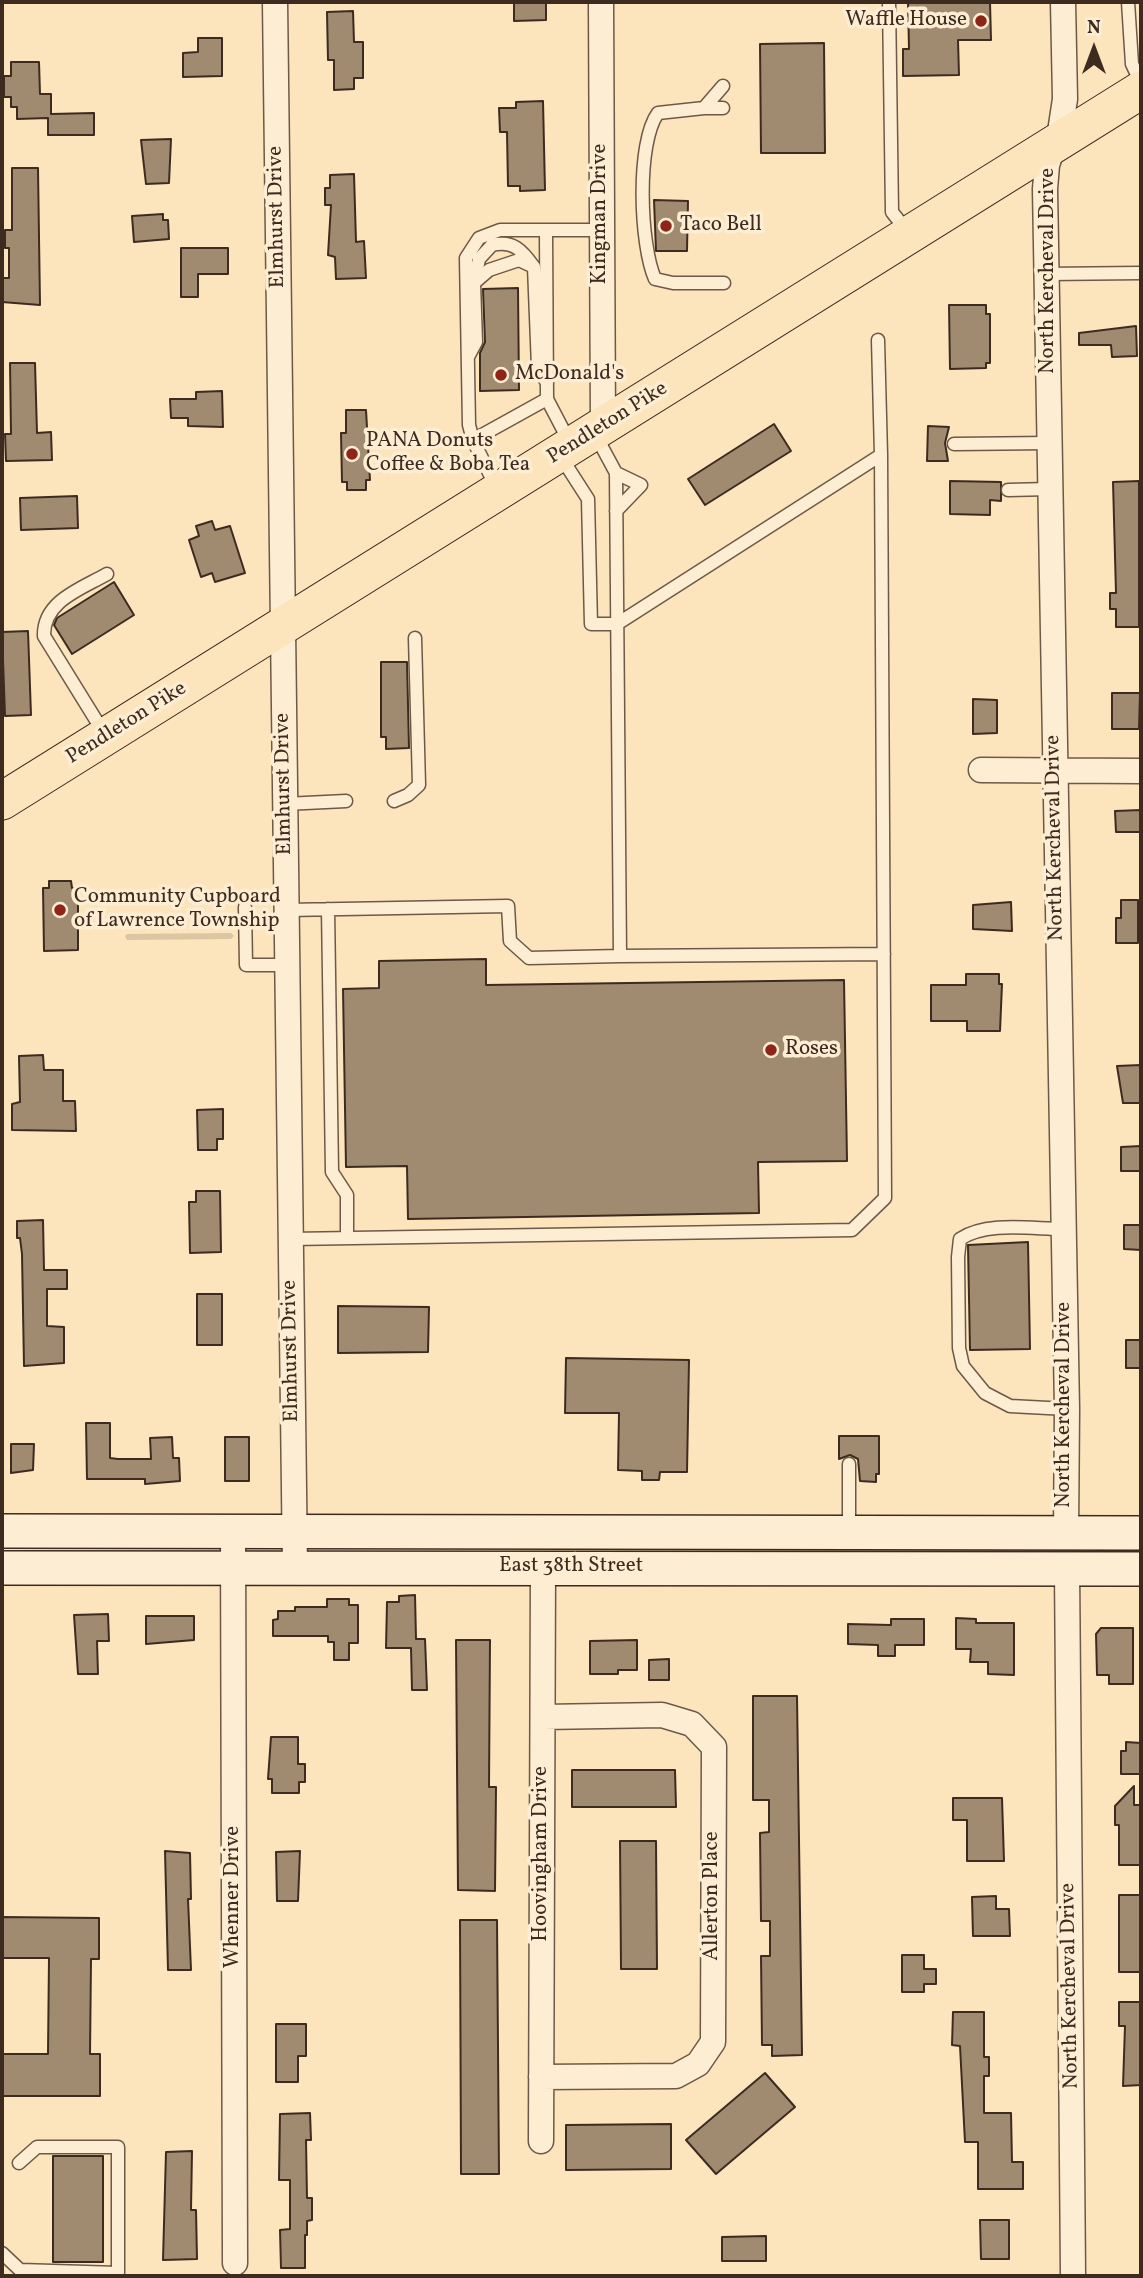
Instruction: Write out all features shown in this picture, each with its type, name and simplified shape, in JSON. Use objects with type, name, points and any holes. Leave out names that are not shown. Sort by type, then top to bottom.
[{"type":"main road","name":"Pendleton Pike","points":[[2,801],[1141,90]]},
{"type":"main road","name":"East 38th Street","points":[[2,1531],[1141,1534]]},
{"type":"main road","name":"East 38th Street","points":[[2,1568],[1141,1569]]},
{"type":"street","name":"Elmhurst Drive","points":[[275,2],[295,1567]]},
{"type":"street","name":"Kingman Drive","points":[[582,440],[600,230],[601,2]]},
{"type":"street","name":"North Kercheval Drive","points":[[1063,3],[1065,99],[1058,142],[1045,176],[1067,1409],[1066,1533]]},
{"type":"street","points":[[981,771],[1141,771]]},
{"type":"street","name":"Whenner Drive","points":[[233,1531],[235,2263]]},
{"type":"street","name":"Hoovingham Drive","points":[[541,2140],[543,1567]]},
{"type":"street","name":"North Kercheval Drive","points":[[1067,1569],[1073,2276]]},
{"type":"street","name":"Allerton Place","points":[[541,2077],[676,2076],[698,2064],[713,2042],[714,1747],[692,1724],[662,1716],[543,1717]]},
{"type":"lane","points":[[889,2],[892,212],[911,235]]},
{"type":"lane","points":[[1128,2],[1132,64],[1141,83]]},
{"type":"lane","points":[[704,108],[723,86]]},
{"type":"lane","points":[[723,108],[658,113],[651,122],[645,140],[644,241],[655,279],[673,283],[724,284]]},
{"type":"lane","points":[[499,492],[473,440],[469,425],[466,258],[479,238],[500,230],[600,230]]},
{"type":"lane","points":[[546,232],[547,399],[582,440],[616,473],[641,485],[616,511]]},
{"type":"lane","points":[[467,359],[476,342],[474,284],[479,259],[492,245],[514,245],[524,252],[534,267],[538,367],[547,383]]},
{"type":"lane","points":[[474,284],[489,270],[504,262],[519,260],[534,267]]},
{"type":"lane","points":[[1046,274],[1141,273]]},
{"type":"lane","points":[[291,1239],[852,1230],[885,1198],[878,340]]},
{"type":"lane","points":[[473,440],[547,399]]},
{"type":"lane","points":[[582,440],[588,499],[591,624],[617,624],[881,455]]},
{"type":"lane","points":[[954,444],[1049,443]]},
{"type":"lane","points":[[616,473],[620,956]]},
{"type":"lane","points":[[1008,490],[1050,489]]},
{"type":"lane","points":[[106,737],[44,636],[44,622],[53,606],[107,574]]},
{"type":"lane","points":[[394,802],[419,785],[418,652],[415,638]]},
{"type":"lane","points":[[285,804],[346,802]]},
{"type":"lane","points":[[287,910],[508,906],[510,941],[528,958],[884,954]]},
{"type":"lane","points":[[245,907],[246,965],[287,965]]},
{"type":"lane","points":[[328,909],[332,1172],[347,1195],[346,1238]]},
{"type":"lane","points":[[1063,1229],[971,1231],[960,1239],[959,1348],[963,1366],[985,1393],[1010,1406],[1067,1409]]},
{"type":"lane","points":[[849,1464],[849,1532]]},
{"type":"lane","points":[[2,2253],[20,2270],[118,2273],[118,2147],[37,2147],[19,2163]]},
{"type":"shaded area","points":[[231,933],[234,936],[231,939],[127,940],[125,936],[127,934]]},
{"type":"building","points":[[514,2],[546,2],[546,20],[514,21]]},
{"type":"building","points":[[908,2],[990,2],[991,40],[958,40],[959,75],[903,76],[903,49],[909,49]]},
{"type":"building","points":[[353,11],[354,42],[363,42],[363,78],[354,78],[354,89],[334,90],[334,60],[328,60],[327,12]]},
{"type":"building","points":[[198,38],[222,38],[222,76],[183,77],[183,53],[198,52]]},
{"type":"building","points":[[824,43],[825,153],[761,153],[760,44]]},
{"type":"building","points":[[11,62],[39,62],[40,94],[51,94],[51,114],[94,113],[94,135],[48,135],[48,118],[17,119],[17,107],[11,107],[11,97],[4,97],[4,76],[11,76]]},
{"type":"building","points":[[543,101],[545,190],[520,191],[520,186],[508,186],[507,132],[500,132],[499,108],[516,108],[516,102]]},
{"type":"building","points":[[171,139],[169,183],[146,184],[141,140]]},
{"type":"building","points":[[12,168],[38,168],[40,305],[2,302],[2,278],[9,278],[9,248],[5,248],[5,230],[12,230]]},
{"type":"building","points":[[354,174],[356,242],[364,241],[366,278],[336,279],[335,257],[328,255],[331,205],[325,205],[325,188],[330,188],[330,175]]},
{"type":"building","points":[[654,200],[688,201],[687,251],[656,251]]},
{"type":"building","points":[[163,214],[163,220],[168,220],[169,239],[134,242],[132,216]]},
{"type":"building","points":[[181,248],[228,248],[228,274],[198,274],[198,297],[181,297]]},
{"type":"building","points":[[518,288],[519,390],[480,391],[480,353],[485,342],[483,289]]},
{"type":"building","points":[[949,305],[986,305],[986,314],[990,314],[990,363],[986,363],[986,368],[950,369]]},
{"type":"building","points":[[1136,326],[1137,356],[1112,357],[1111,345],[1079,345],[1079,333]]},
{"type":"building","points":[[10,363],[35,363],[37,433],[51,432],[52,460],[6,461],[5,434],[11,434]]},
{"type":"building","points":[[222,391],[223,427],[188,426],[188,418],[171,418],[170,399],[196,399],[196,392]]},
{"type":"building","points":[[346,410],[366,410],[370,480],[366,480],[366,490],[347,490],[347,482],[342,482],[341,433],[346,433]]},
{"type":"building","points":[[774,424],[791,451],[705,505],[688,479]]},
{"type":"building","points":[[928,426],[949,427],[945,443],[948,461],[927,461]]},
{"type":"building","points":[[950,481],[1001,482],[1001,501],[990,500],[990,515],[950,514]]},
{"type":"building","points":[[1139,481],[1139,627],[1116,627],[1116,609],[1110,609],[1110,593],[1116,593],[1113,482]]},
{"type":"building","points":[[77,496],[78,528],[21,530],[20,498]]},
{"type":"building","points":[[212,521],[215,530],[230,526],[245,573],[215,582],[212,573],[201,577],[189,540],[199,536],[196,526]]},
{"type":"building","points":[[114,582],[134,615],[72,654],[54,625],[57,618]]},
{"type":"building","points":[[28,631],[31,715],[5,716],[2,632]]},
{"type":"building","points":[[381,662],[407,662],[409,748],[386,749],[386,737],[381,737]]},
{"type":"building","points":[[1112,693],[1140,693],[1139,729],[1112,729]]},
{"type":"building","points":[[973,699],[997,700],[997,733],[973,734]]},
{"type":"building","points":[[1141,810],[1141,832],[1116,832],[1115,811]]},
{"type":"building","name":"Community Cupboard of Lawrence Township","points":[[49,881],[71,881],[72,888],[78,888],[78,950],[44,951],[43,888],[49,888]]},
{"type":"building","points":[[1121,900],[1138,900],[1138,943],[1116,943],[1116,918],[1121,918]]},
{"type":"building","points":[[1011,902],[1012,931],[973,929],[973,905]]},
{"type":"building","points":[[486,959],[486,985],[844,980],[847,1161],[758,1162],[759,1213],[408,1219],[407,1166],[346,1167],[343,989],[379,988],[379,961]]},
{"type":"building","points":[[966,974],[999,974],[999,984],[1002,984],[1000,1031],[967,1031],[967,1021],[931,1021],[931,985],[966,985]]},
{"type":"building","points":[[43,1055],[44,1070],[63,1070],[63,1101],[75,1101],[76,1131],[12,1130],[12,1104],[20,1102],[19,1056]]},
{"type":"building","points":[[1141,1065],[1141,1103],[1123,1103],[1117,1066]]},
{"type":"building","points":[[223,1109],[223,1139],[217,1139],[217,1150],[198,1150],[197,1110]]},
{"type":"building","points":[[1141,1146],[1141,1171],[1121,1171],[1121,1147]]},
{"type":"building","points":[[196,1191],[220,1191],[221,1252],[190,1253],[189,1202],[196,1202]]},
{"type":"building","points":[[43,1220],[44,1270],[67,1270],[67,1289],[47,1289],[47,1326],[64,1327],[64,1363],[24,1366],[22,1254],[20,1238],[17,1238],[17,1221]]},
{"type":"building","points":[[1124,1225],[1141,1225],[1141,1250],[1124,1249]]},
{"type":"building","points":[[1028,1242],[1030,1349],[970,1350],[968,1245]]},
{"type":"building","points":[[197,1294],[222,1294],[222,1345],[197,1345]]},
{"type":"building","points":[[338,1306],[429,1307],[428,1352],[338,1353]]},
{"type":"building","points":[[1126,1340],[1141,1340],[1141,1368],[1126,1368]]},
{"type":"building","points":[[566,1358],[689,1360],[687,1472],[660,1472],[659,1480],[642,1480],[642,1471],[618,1470],[619,1413],[565,1413]]},
{"type":"building","points":[[86,1423],[110,1423],[110,1458],[151,1459],[150,1438],[172,1437],[173,1458],[179,1458],[180,1481],[145,1484],[145,1479],[87,1479]]},
{"type":"building","points":[[839,1436],[879,1436],[879,1474],[876,1474],[876,1482],[860,1481],[858,1459],[850,1455],[839,1459]]},
{"type":"building","points":[[225,1437],[249,1437],[249,1481],[225,1481]]},
{"type":"building","points":[[11,1444],[34,1444],[33,1470],[11,1473]]},
{"type":"building","points":[[415,1595],[416,1639],[425,1639],[427,1690],[412,1690],[411,1648],[386,1648],[387,1602],[399,1602],[399,1596]]},
{"type":"building","points":[[327,1599],[349,1599],[349,1605],[358,1605],[358,1643],[349,1643],[349,1660],[334,1660],[334,1642],[328,1642],[328,1636],[273,1636],[273,1620],[278,1619],[278,1611],[295,1611],[295,1607],[327,1607]]},
{"type":"building","points":[[108,1614],[109,1641],[97,1641],[98,1674],[78,1674],[74,1615]]},
{"type":"building","points":[[146,1616],[194,1616],[194,1640],[146,1644]]},
{"type":"building","points":[[956,1618],[976,1619],[976,1623],[1014,1623],[1014,1675],[988,1674],[988,1662],[970,1662],[971,1649],[956,1649]]},
{"type":"building","points":[[891,1619],[924,1619],[924,1645],[895,1645],[895,1656],[878,1656],[878,1645],[848,1644],[848,1624],[891,1625]]},
{"type":"building","points":[[1101,1628],[1133,1628],[1133,1684],[1109,1684],[1109,1675],[1097,1675],[1096,1634]]},
{"type":"building","points":[[456,1640],[490,1640],[489,1787],[496,1787],[495,1891],[458,1890]]},
{"type":"building","points":[[637,1640],[637,1670],[618,1670],[618,1674],[590,1674],[590,1641]]},
{"type":"building","points":[[669,1659],[669,1680],[649,1680],[649,1660]]},
{"type":"building","points":[[753,1696],[797,1696],[802,2055],[772,2056],[772,2045],[762,2045],[761,1956],[770,1956],[770,1921],[761,1921],[760,1833],[769,1832],[769,1800],[753,1800]]},
{"type":"building","points":[[271,1737],[298,1737],[298,1764],[305,1764],[305,1782],[299,1782],[299,1793],[272,1793],[272,1779],[268,1779]]},
{"type":"building","points":[[1126,1742],[1141,1743],[1141,1774],[1121,1774],[1121,1751],[1126,1751]]},
{"type":"building","points":[[572,1770],[675,1770],[676,1807],[572,1807]]},
{"type":"building","points":[[1134,1786],[1134,1805],[1141,1805],[1141,1865],[1119,1865],[1119,1825],[1115,1825],[1115,1806]]},
{"type":"building","points":[[953,1798],[1002,1798],[1004,1861],[967,1861],[967,1820],[953,1820]]},
{"type":"building","points":[[620,1841],[656,1841],[657,1969],[621,1969]]},
{"type":"building","points":[[165,1851],[190,1853],[191,1899],[188,1899],[191,1970],[168,1970]]},
{"type":"building","points":[[300,1851],[298,1901],[277,1901],[276,1852]]},
{"type":"building","points":[[1119,1895],[1141,1895],[1141,1972],[1119,1972]]},
{"type":"building","points":[[996,1896],[996,1909],[1009,1909],[1010,1936],[973,1936],[972,1897]]},
{"type":"building","points":[[2,1917],[99,1918],[99,1959],[91,1959],[90,2054],[100,2054],[100,2096],[2,2096],[2,2054],[48,2054],[49,1958],[2,1958]]},
{"type":"building","points":[[460,1920],[497,1920],[499,2174],[461,2174]]},
{"type":"building","points":[[902,1955],[924,1955],[924,1969],[936,1969],[936,1984],[924,1984],[924,1992],[902,1992]]},
{"type":"building","points":[[1119,2002],[1141,2002],[1141,2085],[1123,2086],[1125,2026],[1119,2026]]},
{"type":"building","points":[[953,2012],[984,2012],[984,2057],[989,2057],[989,2076],[984,2076],[984,2113],[1011,2113],[1012,2162],[1023,2162],[1023,2189],[978,2189],[978,2142],[965,2142],[960,2046],[952,2045]]},
{"type":"building","points":[[276,2024],[306,2024],[306,2056],[298,2056],[298,2082],[276,2082]]},
{"type":"building","points":[[765,2073],[795,2107],[716,2174],[686,2140]]},
{"type":"building","points":[[310,2113],[311,2140],[306,2140],[307,2198],[312,2198],[312,2220],[307,2221],[305,2268],[281,2268],[280,2230],[290,2229],[290,2180],[279,2180],[280,2114]]},
{"type":"building","points":[[671,2124],[671,2169],[566,2170],[566,2125]]},
{"type":"building","points":[[192,2151],[191,2210],[196,2210],[197,2259],[163,2260],[166,2152]]},
{"type":"building","points":[[53,2156],[103,2156],[103,2262],[53,2262]]},
{"type":"building","points":[[980,2220],[1009,2220],[1009,2259],[981,2259]]},
{"type":"building","points":[[766,2236],[766,2261],[722,2261],[722,2237]]},
{"type":"place","name":"Waffle House","points":[[981,21]]},
{"type":"place","name":"Taco Bell","points":[[666,226]]},
{"type":"place","name":"McDonald's","points":[[501,375]]},
{"type":"place","name":"PANA Donuts Coffee & Boba Tea","points":[[352,454]]},
{"type":"place","name":"Community Cupboard of Lawrence Township","points":[[60,910]]},
{"type":"place","name":"Roses","points":[[771,1050]]}]
